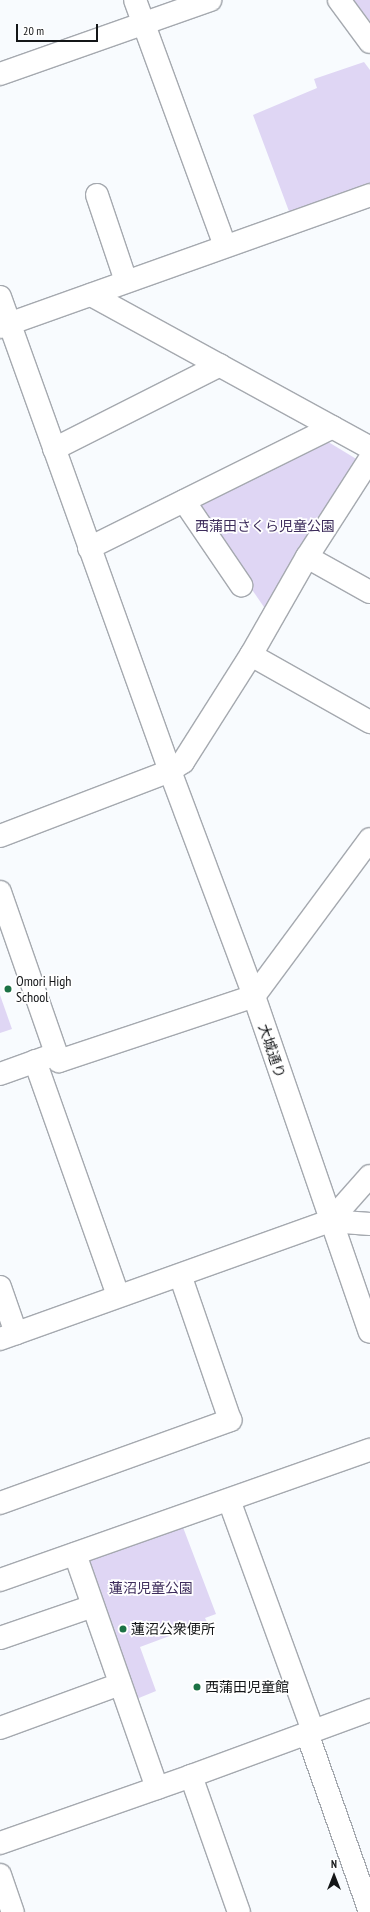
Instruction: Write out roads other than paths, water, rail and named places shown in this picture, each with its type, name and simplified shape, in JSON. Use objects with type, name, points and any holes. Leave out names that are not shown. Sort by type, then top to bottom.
[{"type":"street","points":[[134,0],[225,246]]},
{"type":"street","points":[[0,74],[210,0]]},
{"type":"street","points":[[339,0],[370,42]]},
{"type":"street","points":[[97,195],[126,281]]},
{"type":"street","points":[[5,325],[370,195]]},
{"type":"street","points":[[90,295],[370,448]]},
{"type":"street","name":"大城通り","points":[[0,297],[5,325],[54,449],[170,771],[254,996],[330,1221],[370,1332]]},
{"type":"street","points":[[54,449],[220,365]]},
{"type":"street","points":[[89,548],[333,428]]},
{"type":"street","points":[[0,836],[170,771],[183,762],[251,655],[307,557],[370,459]]},
{"type":"street","points":[[184,501],[241,584]]},
{"type":"street","points":[[307,557],[370,592]]},
{"type":"street","points":[[251,655],[370,722]]},
{"type":"street","points":[[0,892],[59,1061],[254,996],[370,839]]},
{"type":"street","points":[[0,1074],[56,1054]]},
{"type":"street","points":[[35,1061],[118,1296]]},
{"type":"street","points":[[330,1221],[370,1176]]},
{"type":"street","points":[[0,1288],[8,1336],[330,1221],[370,1224]]},
{"type":"street","points":[[0,1503],[230,1420],[180,1274]]},
{"type":"street","points":[[0,1580],[370,1450]]},
{"type":"street","points":[[229,1500],[310,1732],[370,1912]]},
{"type":"street","points":[[75,1554],[156,1788]]},
{"type":"street","points":[[0,1638],[93,1606]]},
{"type":"street","points":[[0,1728],[120,1684]]},
{"type":"street","points":[[0,1843],[191,1776],[370,1710]]},
{"type":"street","points":[[191,1776],[239,1912]]},
{"type":"street","points":[[0,1875],[13,1912]]},
{"type":"place","name":"Omori High School","points":[[8,989]]},
{"type":"place","name":"蓮沼公衆便所","points":[[123,1629]]},
{"type":"place","name":"西蒲田児童館","points":[[197,1687]]},
{"type":"park label","name":"西蒲田さくら児童公園","points":[[265,526]]},
{"type":"park label","name":"蓮沼児童公園","points":[[151,1588]]}]
